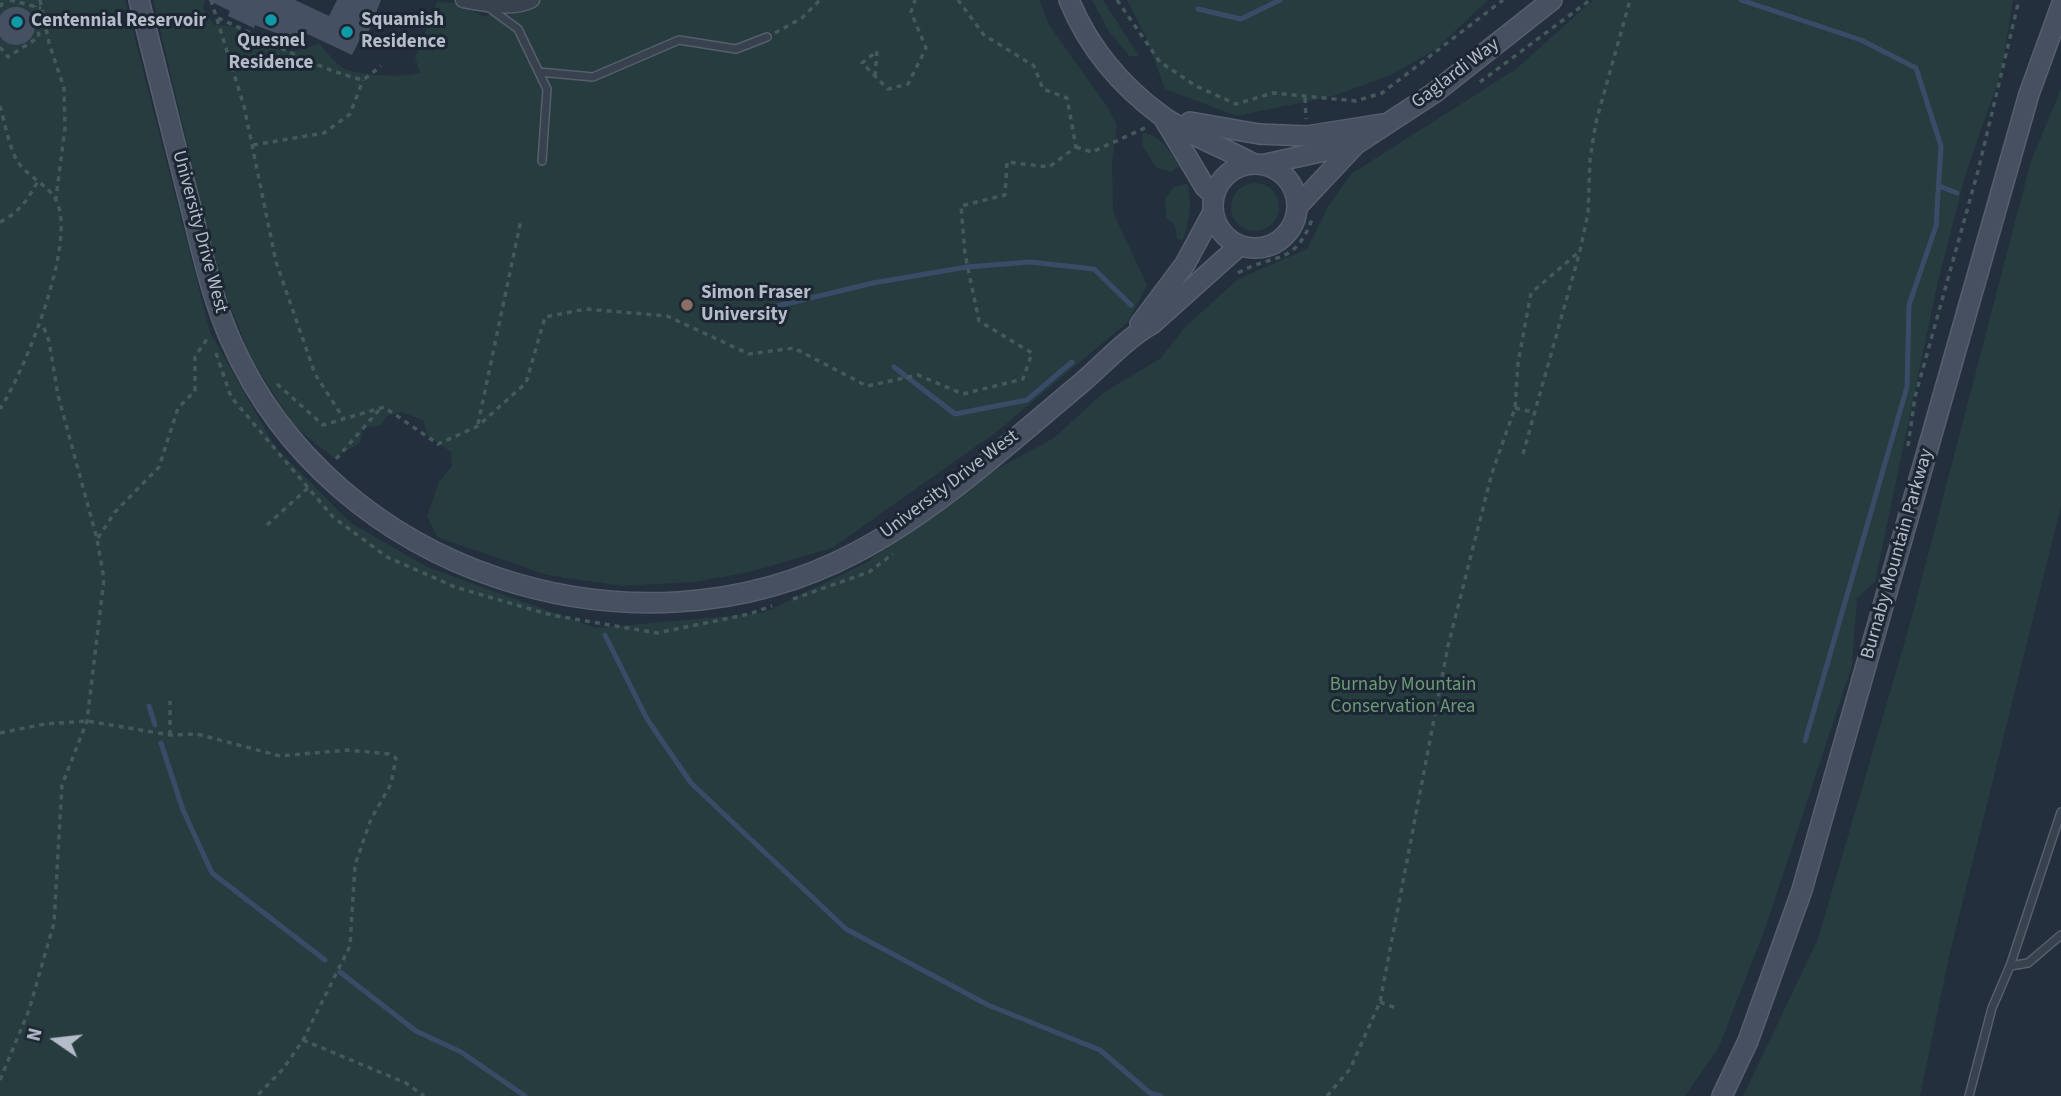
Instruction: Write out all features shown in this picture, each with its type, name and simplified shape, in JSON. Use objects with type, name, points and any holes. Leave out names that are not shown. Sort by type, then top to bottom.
[{"type":"street","name":"University Drive West","points":[[139,0],[213,292],[232,342],[282,424],[325,472],[354,499],[394,528],[446,560],[494,578],[557,594],[620,603],[664,603],[725,597],[817,571],[901,527],[1082,382],[1135,334],[1152,324],[1239,246]]},
{"type":"street","points":[[463,0],[485,4],[524,4],[532,0]]},
{"type":"street","points":[[1069,0],[1080,29],[1129,87],[1155,122],[1205,187],[1222,234],[1239,246],[1266,247],[1278,241],[1305,212],[1289,180],[1259,164],[1155,122]]},
{"type":"street","name":"Gaglardi Way","points":[[1305,212],[1356,144],[1434,93],[1552,0]]},
{"type":"street","points":[[2044,47],[2048,0]]},
{"type":"street","name":"Burnaby Mountain Parkway","points":[[1722,1096],[1748,1041],[1802,890],[2044,47],[2061,6]]},
{"type":"street","points":[[1155,122],[1259,134],[1307,136],[1390,122]]},
{"type":"street","name":"Gaglardi Way","points":[[1259,164],[1356,144]]},
{"type":"street","points":[[1213,205],[1228,173],[1259,164]]},
{"type":"street","name":"University Drive West","points":[[1135,334],[1145,315],[1185,264],[1213,205]]},
{"type":"lane","points":[[485,4],[517,29],[547,89],[542,161]]},
{"type":"lane","points":[[539,72],[593,77],[679,40],[736,49],[767,37]]},
{"type":"lane","points":[[1969,1096],[1992,1008],[2010,966],[2061,812]]},
{"type":"lane","points":[[2010,966],[2028,963],[2061,935]]},
{"type":"path","points":[[0,6],[4,0]]},
{"type":"path","points":[[10,0],[41,8]]},
{"type":"path","points":[[0,409],[11,392],[42,323],[60,238],[60,210],[56,198],[65,128],[64,89],[40,0]]},
{"type":"path","points":[[211,0],[253,145],[276,262],[314,374],[344,419]]},
{"type":"path","points":[[767,37],[802,18],[820,0]]},
{"type":"path","points":[[875,76],[877,51],[862,63],[875,76],[888,89],[908,84],[926,48],[911,12],[915,0]]},
{"type":"path","points":[[958,0],[984,35],[1034,66],[1043,89],[1067,98],[1076,147]]},
{"type":"path","points":[[1117,0],[1160,62],[1196,86],[1236,104],[1273,93],[1356,101],[1382,93],[1503,0]]},
{"type":"path","points":[[1523,454],[1580,251],[1588,213],[1590,159],[1596,122],[1630,0]]},
{"type":"path","points":[[1905,457],[1915,397],[1978,171],[2019,0]]},
{"type":"path","points":[[0,47],[8,57],[39,37],[35,6]]},
{"type":"path","points":[[218,18],[291,50],[331,72],[363,80]]},
{"type":"path","points":[[253,145],[324,133],[350,114],[363,80],[381,66]]},
{"type":"path","points":[[0,106],[18,162],[56,198]]},
{"type":"path","points":[[1076,147],[1092,152],[1155,122]]},
{"type":"path","points":[[272,379],[323,425],[384,407],[438,444],[478,426],[526,383],[545,317],[586,309],[667,316],[749,354],[794,348],[867,386],[918,375],[963,394],[1023,379],[1032,353],[979,321],[965,254],[961,206],[1005,195],[1007,162],[1049,167],[1076,147]]},
{"type":"path","points":[[0,222],[11,217],[25,203],[38,181]]},
{"type":"path","points":[[1236,274],[1276,261],[1293,251],[1305,212]]},
{"type":"path","points":[[478,426],[521,220]]},
{"type":"path","points":[[1327,1096],[1350,1069],[1380,1002],[1448,646],[1492,473],[1515,408],[1518,363],[1531,293],[1580,251]]},
{"type":"path","points":[[0,1080],[29,1010],[54,923],[62,785],[86,721],[104,579],[97,539],[58,394],[49,341],[42,323]]},
{"type":"path","points":[[205,323],[231,397],[333,517],[387,557],[455,587],[551,615],[657,633],[749,614],[773,606]]},
{"type":"path","points":[[97,539],[115,512],[159,467],[178,408],[195,391],[195,357],[209,336]]},
{"type":"path","points":[[325,472],[381,408]]},
{"type":"path","points":[[1515,408],[1533,412]]},
{"type":"path","points":[[267,525],[308,488]]},
{"type":"path","points":[[785,601],[869,572],[902,547]]},
{"type":"path","points":[[170,701],[170,735]]},
{"type":"path","points":[[0,733],[46,724],[86,721],[170,735],[197,734],[280,756],[348,750],[389,754],[396,758],[391,784],[371,819],[355,865],[350,946],[303,1040],[283,1069],[257,1096]]},
{"type":"path","points":[[1380,1002],[1396,1008]]},
{"type":"path","points":[[303,1040],[405,1083],[424,1096]]},
{"type":"green space","name":"Burnaby Mountain Conservation Area","points":[[0,0],[125,0],[210,332],[275,447],[351,523],[427,567],[596,628],[763,613],[867,562],[964,487],[1054,438],[1103,393],[1161,358],[1184,328],[1238,279],[1307,249],[1328,207],[1351,174],[1516,69],[1593,0],[2013,0],[2001,73],[1966,173],[1938,281],[1875,582],[1857,598],[1852,665],[1766,926],[1719,1047],[1685,1096],[0,1096]]},
{"type":"green space","name":"Simon Fraser University","points":[[153,0],[205,0],[203,9],[214,25],[231,26],[286,51],[301,50],[319,43],[343,68],[359,73],[394,76],[420,72],[415,58],[437,2],[455,3],[485,17],[522,0],[1039,0],[1050,26],[1107,106],[1117,126],[1112,162],[1113,212],[1147,285],[1128,322],[995,433],[832,548],[750,572],[695,582],[623,586],[547,575],[437,537],[427,516],[439,482],[452,466],[451,452],[427,435],[424,421],[402,412],[387,416],[380,426],[363,427],[360,443],[334,458],[295,427],[252,360],[219,278]]},
{"type":"green space","points":[[1092,0],[1103,0],[1139,56],[1129,56],[1108,30]]},
{"type":"green space","points":[[1127,0],[1488,0],[1435,50],[1391,75],[1333,96],[1237,116],[1165,89],[1146,37]]},
{"type":"green space","points":[[2061,89],[2061,506],[1949,957],[1920,1096],[1743,1096],[1818,939],[1911,620],[2031,161]]},
{"type":"green space","points":[[1143,133],[1160,141],[1179,166],[1171,172],[1156,168],[1142,145]]},
{"type":"green space","points":[[1255,183],[1264,184],[1272,190],[1278,198],[1278,216],[1272,224],[1264,230],[1255,231],[1246,230],[1238,224],[1232,216],[1231,207],[1232,198],[1238,190],[1246,184]]},
{"type":"green space","points":[[1187,184],[1190,212],[1183,240],[1177,239],[1175,225],[1166,218],[1165,199],[1174,187]]},
{"type":"building","points":[[208,0],[295,0],[329,16],[337,0],[381,0],[365,41],[360,39],[352,55],[299,30],[294,40],[255,25],[254,28],[228,16],[230,11]]},
{"type":"building","name":"Centennial Reservoir","points":[[16,7],[29,13],[35,26],[29,39],[16,45],[3,39],[-3,26],[3,13]]},
{"type":"waterway","points":[[1198,9],[1241,19],[1280,0]]},
{"type":"waterway","points":[[1741,0],[1861,40],[1916,68],[1941,146],[1936,226],[1909,305],[1907,387],[1805,741]]},
{"type":"waterway","points":[[1939,186],[1957,193]]},
{"type":"waterway","points":[[773,307],[873,283],[967,267],[1030,262],[1094,269],[1131,305]]},
{"type":"waterway","points":[[894,367],[955,414],[1027,400],[1072,362]]},
{"type":"waterway","points":[[605,635],[647,719],[691,783],[846,929],[988,1005],[1100,1050],[1150,1093],[1161,1096]]},
{"type":"waterway","points":[[149,706],[155,725]]},
{"type":"waterway","points":[[161,743],[183,810],[212,873],[325,960]]},
{"type":"waterway","points":[[340,972],[416,1031],[461,1052],[525,1096]]},
{"type":"place","name":"Quesnel Residence","points":[[271,20]]},
{"type":"place","name":"Centennial Reservoir","points":[[17,22]]},
{"type":"place","name":"Squamish Residence","points":[[347,32]]},
{"type":"place","name":"Simon Fraser University","points":[[687,305]]}]
